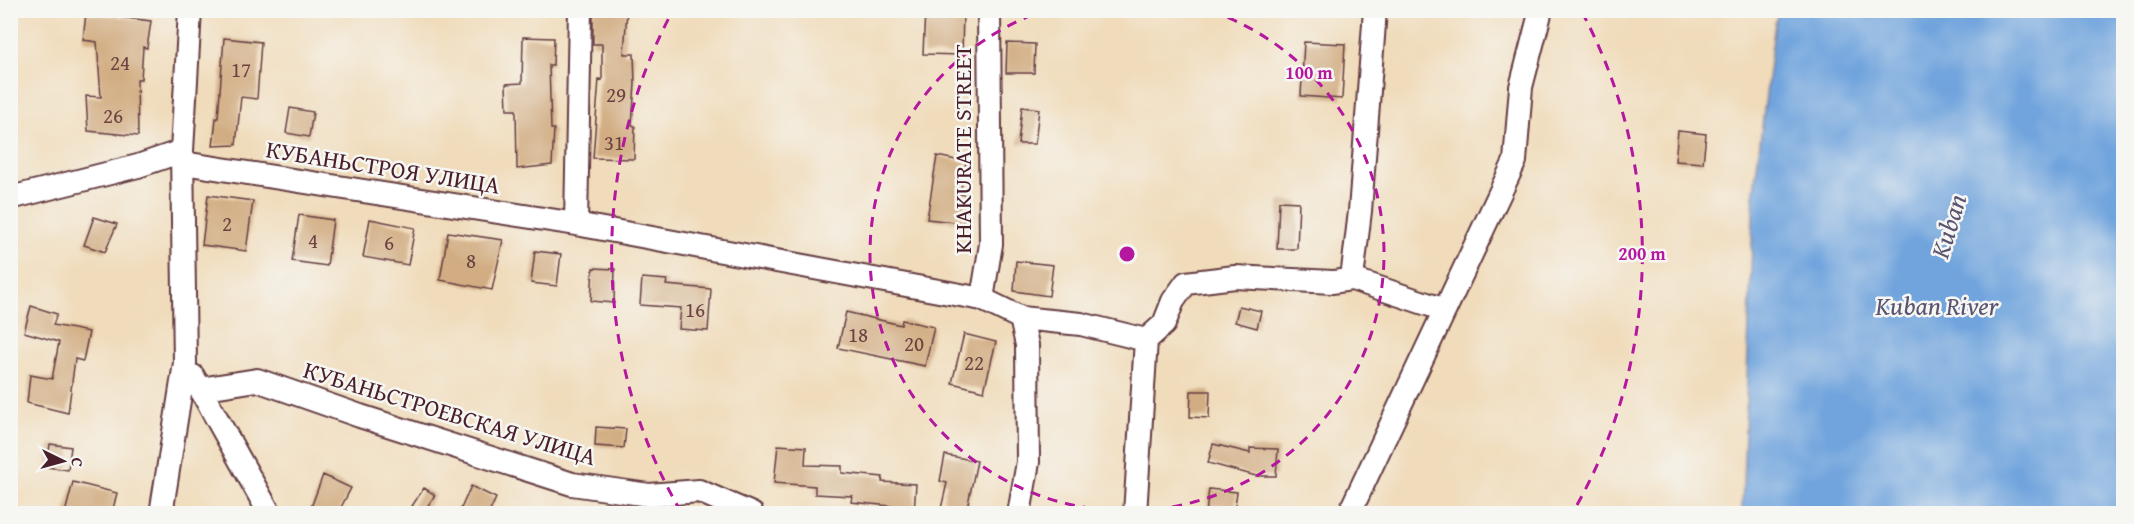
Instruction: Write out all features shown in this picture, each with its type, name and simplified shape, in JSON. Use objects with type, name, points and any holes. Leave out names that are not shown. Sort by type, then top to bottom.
[{"type":"street","points":[[161,513],[186,363],[182,157],[190,10]]},
{"type":"street","points":[[576,224],[580,10]]},
{"type":"street","name":"KHAKURATE STREET","points":[[982,299],[991,244],[989,10]]},
{"type":"street","points":[[1352,279],[1360,211],[1375,10]]},
{"type":"street","points":[[1349,513],[1515,161],[1521,87],[1541,10]]},
{"type":"street","points":[[10,198],[182,157]]},
{"type":"street","name":"КУБАНЬСТРОЯ УЛИЦА","points":[[182,157],[576,224],[982,299]]},
{"type":"street","points":[[1135,513],[1146,340],[1164,324],[1173,301],[1186,284],[1235,277],[1333,282],[1352,279],[1444,310]]},
{"type":"street","points":[[982,299],[1021,318],[1081,324],[1146,340]]},
{"type":"street","points":[[1019,513],[1028,462],[1027,345],[1021,318]]},
{"type":"street","points":[[186,363],[270,513]]},
{"type":"street","name":"КУБАНЬСТРОЕВСКАЯ УЛИЦА","points":[[200,389],[257,380],[360,416],[572,484],[649,495],[699,490],[752,513]]},
{"type":"water","name":"Kuban River","points":[[1779,11],[2123,11],[2123,513],[1742,513],[1754,191],[1775,23]]},
{"type":"building","points":[[593,10],[627,10],[624,54],[634,54],[635,84],[632,125],[635,126],[634,159],[593,158],[599,79],[602,80],[602,44],[593,44]]},
{"type":"building","points":[[925,10],[963,10],[962,55],[923,54]]},
{"type":"building","points":[[86,13],[151,21],[147,48],[143,47],[141,79],[137,79],[138,136],[88,131],[86,96],[101,97],[97,42],[83,40]]},
{"type":"building","points":[[523,37],[554,38],[553,65],[549,65],[551,129],[554,129],[552,165],[517,169],[516,110],[507,110],[506,84],[522,83]]},
{"type":"building","points":[[224,38],[261,42],[257,99],[241,97],[236,145],[213,146],[216,118],[218,118]]},
{"type":"building","points":[[1304,42],[1345,44],[1342,99],[1301,96]]},
{"type":"building","points":[[1007,43],[1035,44],[1034,73],[1006,73]]},
{"type":"building","points":[[1022,107],[1039,109],[1035,144],[1018,144]]},
{"type":"building","points":[[290,108],[313,112],[309,137],[286,133]]},
{"type":"building","points":[[1678,131],[1706,134],[1703,163],[1675,161]]},
{"type":"building","points":[[937,156],[966,162],[960,194],[966,195],[963,223],[927,219]]},
{"type":"building","points":[[208,195],[253,201],[246,251],[202,245]]},
{"type":"building","points":[[1279,201],[1299,202],[1297,249],[1277,249]]},
{"type":"building","points":[[299,215],[333,220],[327,266],[292,261]]},
{"type":"building","points":[[94,217],[117,224],[105,252],[84,245]]},
{"type":"building","points":[[370,219],[415,228],[408,265],[363,257]]},
{"type":"building","points":[[448,232],[503,240],[492,290],[440,280]]},
{"type":"building","points":[[535,251],[561,254],[557,286],[531,283]]},
{"type":"building","points":[[1016,261],[1053,265],[1049,296],[1014,291]]},
{"type":"building","points":[[593,268],[615,269],[614,303],[591,301]]},
{"type":"building","points":[[642,278],[667,280],[666,285],[711,289],[708,331],[679,329],[681,308],[640,305]]},
{"type":"building","points":[[31,306],[57,314],[53,325],[89,332],[83,361],[75,359],[68,413],[27,403],[30,375],[52,379],[59,342],[24,332]]},
{"type":"building","points":[[1239,306],[1261,311],[1257,328],[1235,322]]},
{"type":"building","points":[[846,312],[901,325],[902,320],[934,327],[925,366],[838,348]]},
{"type":"building","points":[[964,334],[996,342],[984,391],[952,383]]},
{"type":"building","points":[[1191,391],[1210,391],[1209,418],[1190,417]]},
{"type":"building","points":[[596,427],[626,429],[624,448],[595,446]]},
{"type":"building","points":[[50,444],[71,447],[68,470],[47,467]]},
{"type":"building","points":[[1213,444],[1250,453],[1250,448],[1278,449],[1276,476],[1256,476],[1208,463]]},
{"type":"building","points":[[778,445],[806,447],[805,465],[842,466],[842,473],[883,477],[882,482],[916,484],[914,513],[891,513],[891,506],[851,502],[852,496],[815,494],[815,486],[774,483]]},
{"type":"building","points":[[945,455],[977,461],[966,513],[940,513],[947,483],[940,481]]},
{"type":"building","points":[[323,475],[351,488],[338,513],[321,513],[310,510]]},
{"type":"building","points":[[73,482],[117,493],[112,513],[65,513]]},
{"type":"building","points":[[471,486],[496,498],[489,513],[459,513]]},
{"type":"building","points":[[424,488],[435,495],[423,513],[412,506]]},
{"type":"building","points":[[1209,489],[1237,492],[1234,513],[1206,513]]},
{"type":"water label","name":"Kuban","points":[[1948,226]]}]
